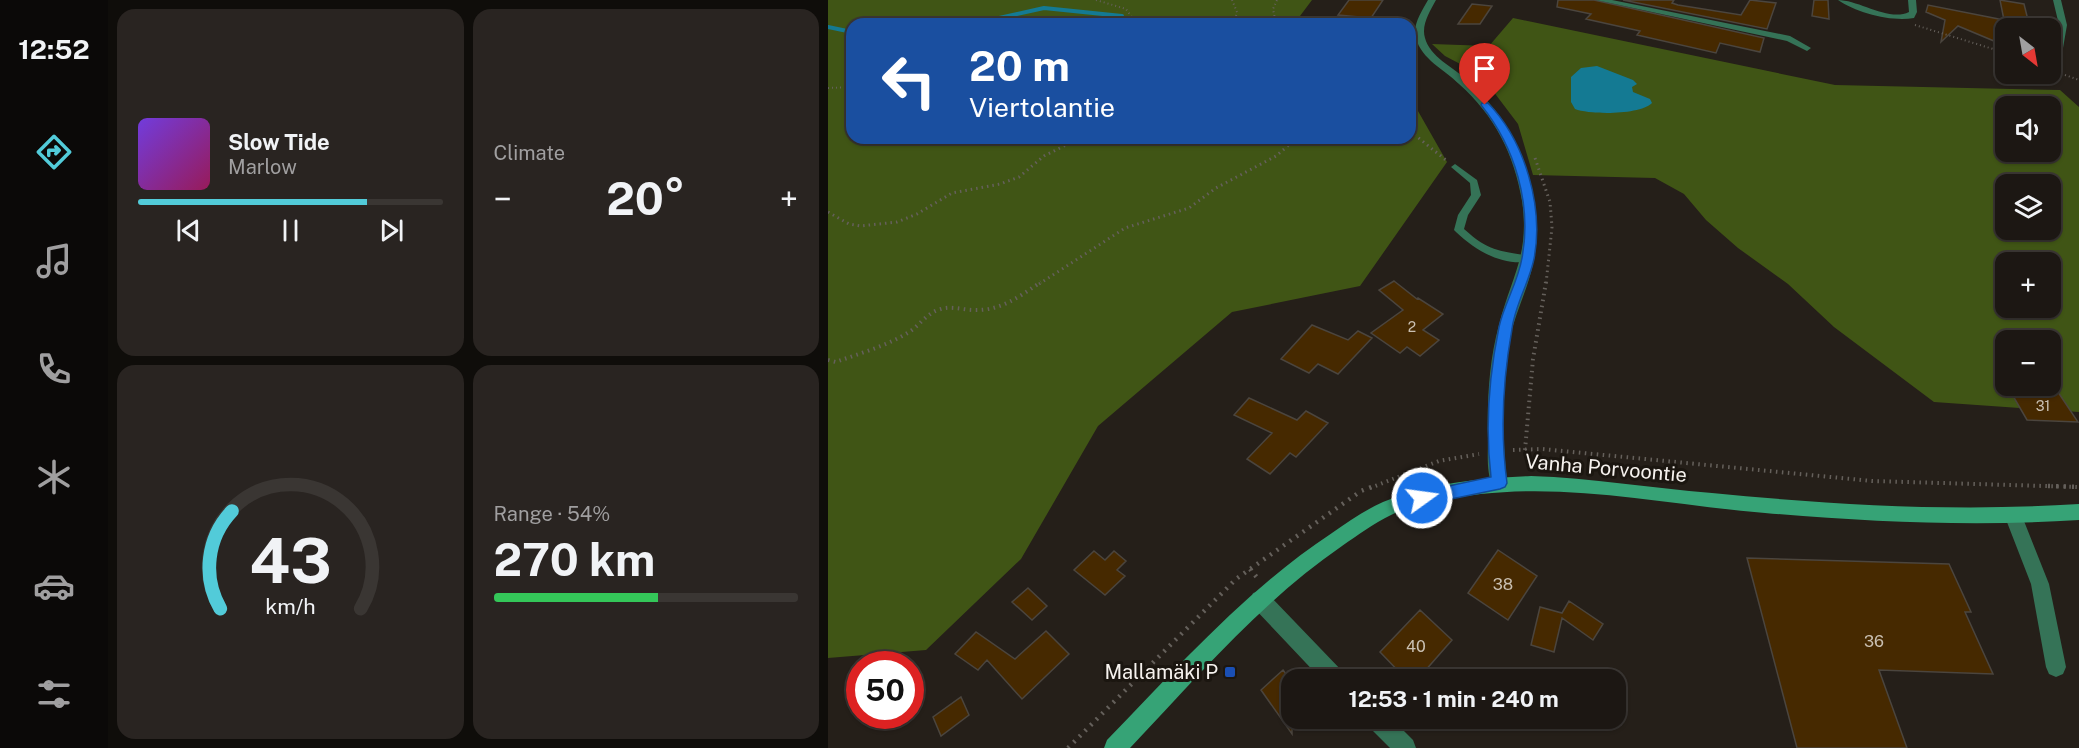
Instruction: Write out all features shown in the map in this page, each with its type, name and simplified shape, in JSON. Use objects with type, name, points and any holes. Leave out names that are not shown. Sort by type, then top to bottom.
[{"type":"main road","name":"Vanha Porvoontie","points":[[1115,748],[1260,600],[1321,549],[1387,508],[1439,493],[1500,483],[1546,482],[1710,501],[1896,515],[2014,517],[2079,512]]},
{"type":"street","points":[[1432,0],[1419,30],[1419,39],[1426,51],[1462,81],[1496,116],[1513,145],[1523,176],[1531,220],[1528,259],[1506,326],[1497,386],[1495,451],[1500,483]]},
{"type":"street","points":[[1600,0],[1790,39],[1807,48]]},
{"type":"street","points":[[1842,0],[1901,18],[1911,16],[1912,0]]},
{"type":"street","points":[[2057,0],[2063,10],[2061,35]]},
{"type":"street","points":[[2014,517],[2040,584],[2056,667]]},
{"type":"street","points":[[1260,600],[1327,669]]},
{"type":"street","points":[[1387,729],[1405,748]]},
{"type":"lane","points":[[1455,167],[1474,182],[1476,195],[1463,215],[1459,230],[1483,250],[1496,256],[1528,259]]},
{"type":"path","points":[[1096,0],[1120,5],[1134,18]]},
{"type":"path","points":[[1232,0],[1236,4],[1237,18]]},
{"type":"path","points":[[1275,18],[1273,9],[1277,0]]},
{"type":"path","points":[[1901,18],[1913,25],[1995,50]]},
{"type":"path","points":[[828,88],[846,87]]},
{"type":"path","points":[[1416,136],[1455,167]]},
{"type":"path","points":[[828,212],[833,213],[839,221],[849,225],[868,227],[898,221],[916,215],[940,198],[954,192],[996,186],[1015,180],[1027,173],[1038,160],[1068,144]]},
{"type":"path","points":[[828,360],[836,362],[907,334],[937,309],[955,307],[984,309],[1008,304],[1125,228],[1189,208],[1216,188],[1276,156],[1290,144]]},
{"type":"path","points":[[1068,748],[1236,579],[1361,491],[1439,461],[1495,451],[1542,449],[1872,481],[2079,488]]},
{"type":"green space","points":[[828,0],[1312,0],[1298,18],[846,18],[846,144],[1416,144],[1416,108],[1447,162],[1360,286],[1232,312],[1098,426],[1021,559],[926,650],[846,651],[846,657],[828,658]]},
{"type":"green space","points":[[1513,18],[1835,85],[2060,90],[2079,107],[2079,412],[1934,402],[1834,327],[1788,284],[1738,248],[1706,220],[1684,194],[1655,178],[1533,175],[1518,124],[1490,87],[1464,66],[1445,56],[1432,44],[1489,46]]},
{"type":"water","points":[[1597,66],[1633,80],[1637,84],[1632,87],[1633,92],[1650,99],[1652,103],[1637,110],[1615,113],[1575,109],[1571,102],[1571,77],[1581,68]]},
{"type":"building","points":[[1349,0],[1383,0],[1371,18],[1338,15]]},
{"type":"building","points":[[1558,0],[1594,0],[1764,38],[1760,52],[1720,43],[1716,53],[1637,35],[1640,31],[1586,19],[1591,14],[1557,7]]},
{"type":"building","points":[[1623,0],[1674,0],[1672,3],[1678,5],[1741,15],[1750,0],[1776,3],[1767,29]]},
{"type":"building","points":[[1814,0],[1828,0],[1829,19],[1812,16]]},
{"type":"building","points":[[2000,0],[2024,4],[2028,18],[2004,18]]},
{"type":"building","points":[[1472,4],[1492,6],[1480,24],[1458,24]]},
{"type":"building","points":[[1928,5],[1995,18],[1995,41],[1958,26],[1941,42],[1945,20],[1926,12]]},
{"type":"building","points":[[1394,281],[1417,299],[1443,314],[1423,330],[1439,340],[1420,356],[1407,347],[1400,353],[1371,333],[1403,310],[1379,290]]},
{"type":"building","points":[[1312,325],[1348,340],[1358,331],[1372,338],[1338,374],[1318,364],[1309,373],[1281,359]]},
{"type":"building","points":[[2013,396],[2061,396],[2078,422],[2027,420]]},
{"type":"building","points":[[1249,398],[1297,420],[1306,411],[1328,423],[1296,457],[1290,453],[1270,474],[1247,459],[1272,433],[1234,415]]},
{"type":"building","points":[[1498,550],[1537,576],[1508,620],[1468,593]]},
{"type":"building","points":[[1094,551],[1105,560],[1114,551],[1126,561],[1117,570],[1125,576],[1105,595],[1074,570]]},
{"type":"building","points":[[1747,558],[1949,564],[1971,612],[1965,612],[1993,674],[1879,670],[1907,748],[1797,748]]},
{"type":"building","points":[[1028,588],[1047,606],[1032,620],[1012,602]]},
{"type":"building","points":[[1569,601],[1603,624],[1593,640],[1562,618],[1554,652],[1531,645],[1540,607],[1562,613]]},
{"type":"building","points":[[1420,610],[1452,640],[1427,669],[1396,669],[1380,652]]},
{"type":"building","points":[[1046,631],[1069,654],[1022,699],[987,660],[978,670],[955,654],[976,632],[1015,659]]},
{"type":"building","points":[[1281,672],[1281,718],[1261,690]]},
{"type":"building","points":[[961,697],[969,715],[941,736],[933,717]]},
{"type":"waterway","points":[[999,18],[1044,8],[1122,16]]},
{"type":"waterway","points":[[828,27],[846,31]]},
{"type":"place","name":"Mallamäki P","points":[[1230,672]]},
{"type":"route","points":[[1422,498],[1500,483],[1495,451],[1497,386],[1506,326],[1528,259],[1531,220],[1523,176],[1513,145],[1496,116],[1485,105]]}]
